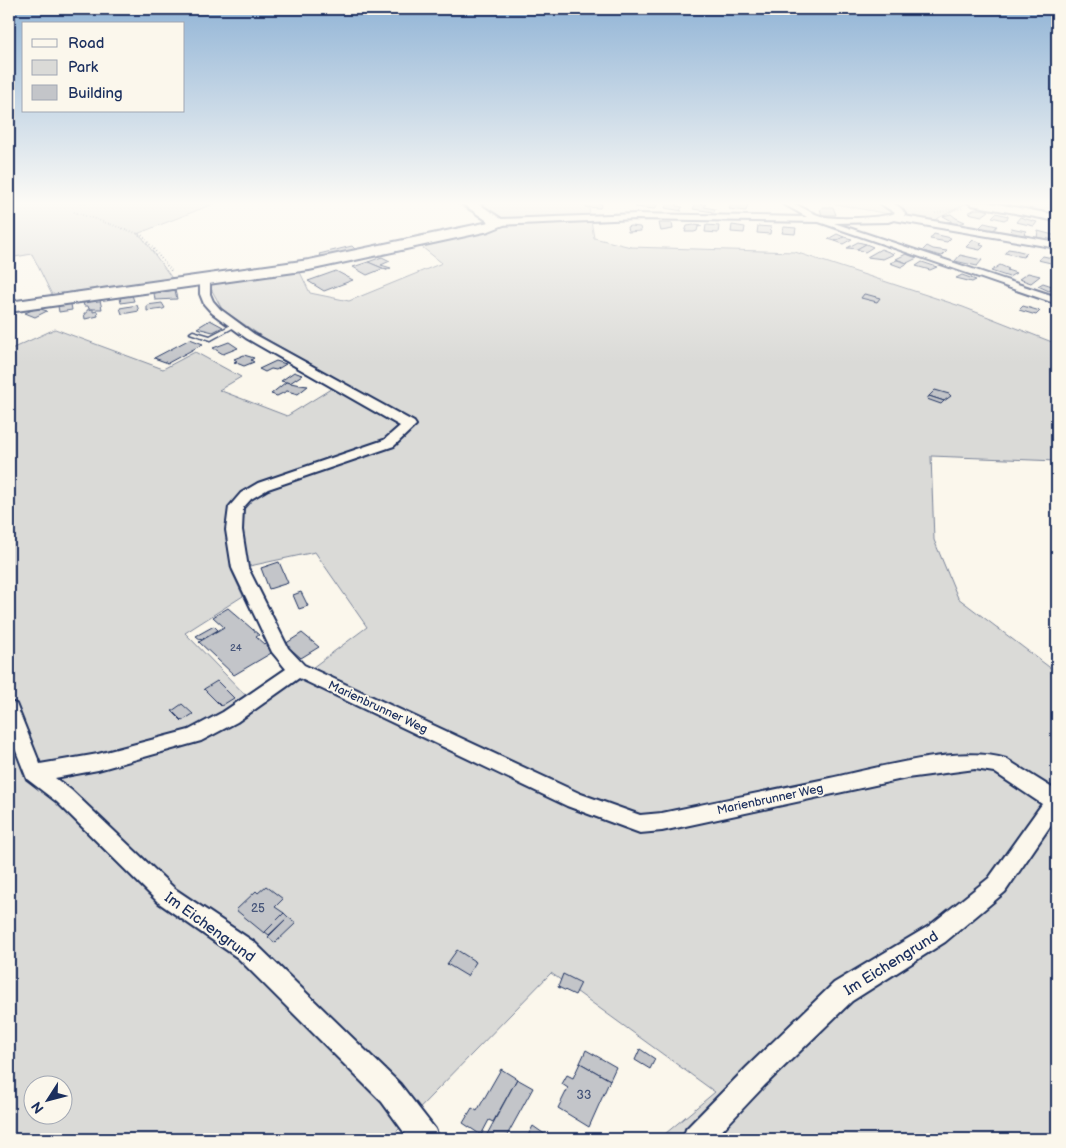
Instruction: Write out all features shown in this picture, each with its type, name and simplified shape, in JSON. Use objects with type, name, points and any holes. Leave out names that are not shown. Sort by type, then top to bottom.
[{"type":"street","points":[[9,307],[205,281],[309,265],[354,256]]},
{"type":"street","points":[[924,256],[1057,301]]},
{"type":"street","name":"Marienbrunner Weg","points":[[205,281],[205,294],[208,302],[216,311],[250,336],[409,425],[389,443],[263,486],[246,496],[236,507],[234,530],[240,568],[281,652],[298,670],[574,800],[640,824],[662,822],[907,770],[975,761],[999,766],[1056,802]]},
{"type":"street","points":[[9,709],[34,773],[98,762],[194,736],[230,717],[298,670]]},
{"type":"street","name":"Im Eichengrund","points":[[34,773],[64,796],[167,896],[246,950],[391,1093],[425,1139]]},
{"type":"street","name":"Im Eichengrund","points":[[696,1139],[756,1076],[843,992],[937,934],[997,885],[1056,802]]},
{"type":"lane","points":[[193,333],[211,338],[235,325]]},
{"type":"path","points":[[159,256],[180,284]]},
{"type":"green space","points":[[9,256],[23,256],[9,258]]},
{"type":"green space","points":[[33,256],[156,256],[174,281],[54,299]]},
{"type":"green space","points":[[433,256],[806,256],[963,307],[1057,344],[1057,461],[931,456],[934,540],[958,598],[1057,673],[1057,1139],[659,1139],[715,1092],[551,973],[395,1133],[399,1139],[9,1139],[9,350],[55,329],[163,369],[195,352],[241,377],[219,390],[287,416],[334,387],[376,401],[261,336],[222,309],[208,283],[299,270],[310,293],[349,301],[442,263]],"holes":[[[315,552],[367,627],[258,708],[185,633],[243,596],[231,570]]]},
{"type":"building","points":[[321,256],[338,256],[324,259]]},
{"type":"building","points":[[869,256],[891,256],[883,259],[867,257]]},
{"type":"building","points":[[903,256],[917,258],[907,263],[896,259]]},
{"type":"building","points":[[960,256],[982,260],[977,266],[955,261]]},
{"type":"building","points":[[1043,256],[1057,259],[1057,261],[1055,264],[1038,260]]},
{"type":"building","points":[[382,257],[390,261],[381,265],[391,268],[387,270],[368,262]]},
{"type":"building","points":[[897,260],[908,263],[901,267],[890,263]]},
{"type":"building","points":[[368,262],[387,270],[382,269],[367,275],[353,267]]},
{"type":"building","points":[[922,262],[937,267],[930,270],[916,266]]},
{"type":"building","points":[[1000,265],[1016,273],[1009,277],[991,271]]},
{"type":"building","points":[[336,271],[353,280],[324,291],[308,281]]},
{"type":"building","points":[[1028,273],[1040,276],[1031,283],[1019,279]]},
{"type":"building","points":[[962,275],[976,280],[972,282],[956,278]]},
{"type":"building","points":[[1043,283],[1055,287],[1049,291],[1038,286]]},
{"type":"building","points":[[175,290],[177,299],[155,300],[154,293]]},
{"type":"building","points":[[864,294],[880,298],[877,302],[861,298]]},
{"type":"building","points":[[132,295],[134,301],[121,303],[120,298]]},
{"type":"building","points":[[100,300],[102,309],[89,309],[83,303]]},
{"type":"building","points":[[162,303],[165,308],[147,311],[147,305]]},
{"type":"building","points":[[71,304],[72,310],[59,312],[58,306]]},
{"type":"building","points":[[137,305],[139,311],[122,314],[120,308]]},
{"type":"building","points":[[1023,306],[1040,311],[1036,315],[1019,310]]},
{"type":"building","points":[[37,308],[47,311],[35,317],[25,313]]},
{"type":"building","points":[[93,309],[93,312],[97,311],[98,316],[85,319],[84,313],[87,313],[87,310]]},
{"type":"building","points":[[210,320],[223,327],[213,332],[197,328]]},
{"type":"building","points":[[190,339],[203,344],[168,363],[154,358]]},
{"type":"building","points":[[229,342],[238,348],[223,354],[213,348]]},
{"type":"building","points":[[244,355],[254,358],[251,360],[254,362],[244,366],[234,362],[237,361],[234,359]]},
{"type":"building","points":[[276,361],[286,364],[276,370],[271,369],[265,372],[259,369]]},
{"type":"building","points":[[294,372],[302,375],[290,383],[281,381]]},
{"type":"building","points":[[286,382],[308,386],[298,394],[287,391],[277,396],[271,394]]},
{"type":"building","points":[[935,390],[951,396],[944,401],[929,396]]},
{"type":"building","points":[[929,396],[944,401],[941,404],[927,399]]},
{"type":"building","points":[[279,562],[288,583],[269,589],[261,568]]},
{"type":"building","points":[[301,592],[308,606],[299,609],[293,595]]},
{"type":"building","points":[[228,608],[259,635],[256,637],[273,652],[234,675],[199,642],[224,627],[213,617]]},
{"type":"building","points":[[214,626],[218,630],[201,640],[196,636]]},
{"type":"building","points":[[302,633],[319,647],[301,658],[285,644]]},
{"type":"building","points":[[217,681],[234,698],[221,706],[204,689]]},
{"type":"building","points":[[182,704],[193,714],[182,721],[172,711]]},
{"type":"building","points":[[266,886],[283,899],[275,907],[284,913],[264,933],[236,910],[256,891],[258,893]]},
{"type":"building","points":[[284,913],[288,917],[269,935],[265,932]]},
{"type":"building","points":[[288,917],[296,923],[275,943],[268,937]]},
{"type":"building","points":[[457,950],[476,962],[467,976],[447,964]]},
{"type":"building","points":[[563,974],[581,983],[575,995],[558,987]]},
{"type":"building","points":[[640,1049],[655,1059],[650,1069],[635,1060]]},
{"type":"building","points":[[586,1050],[616,1067],[610,1080],[580,1063]]},
{"type":"building","points":[[580,1063],[610,1080],[589,1127],[558,1108],[568,1088],[562,1084],[567,1075],[573,1078]]},
{"type":"building","points":[[501,1069],[517,1079],[493,1122],[489,1120],[481,1135],[463,1123],[472,1108],[477,1111]]},
{"type":"building","points":[[517,1079],[533,1088],[505,1139],[486,1139],[485,1138]]},
{"type":"building","points":[[533,1126],[550,1138],[526,1139]]}]
